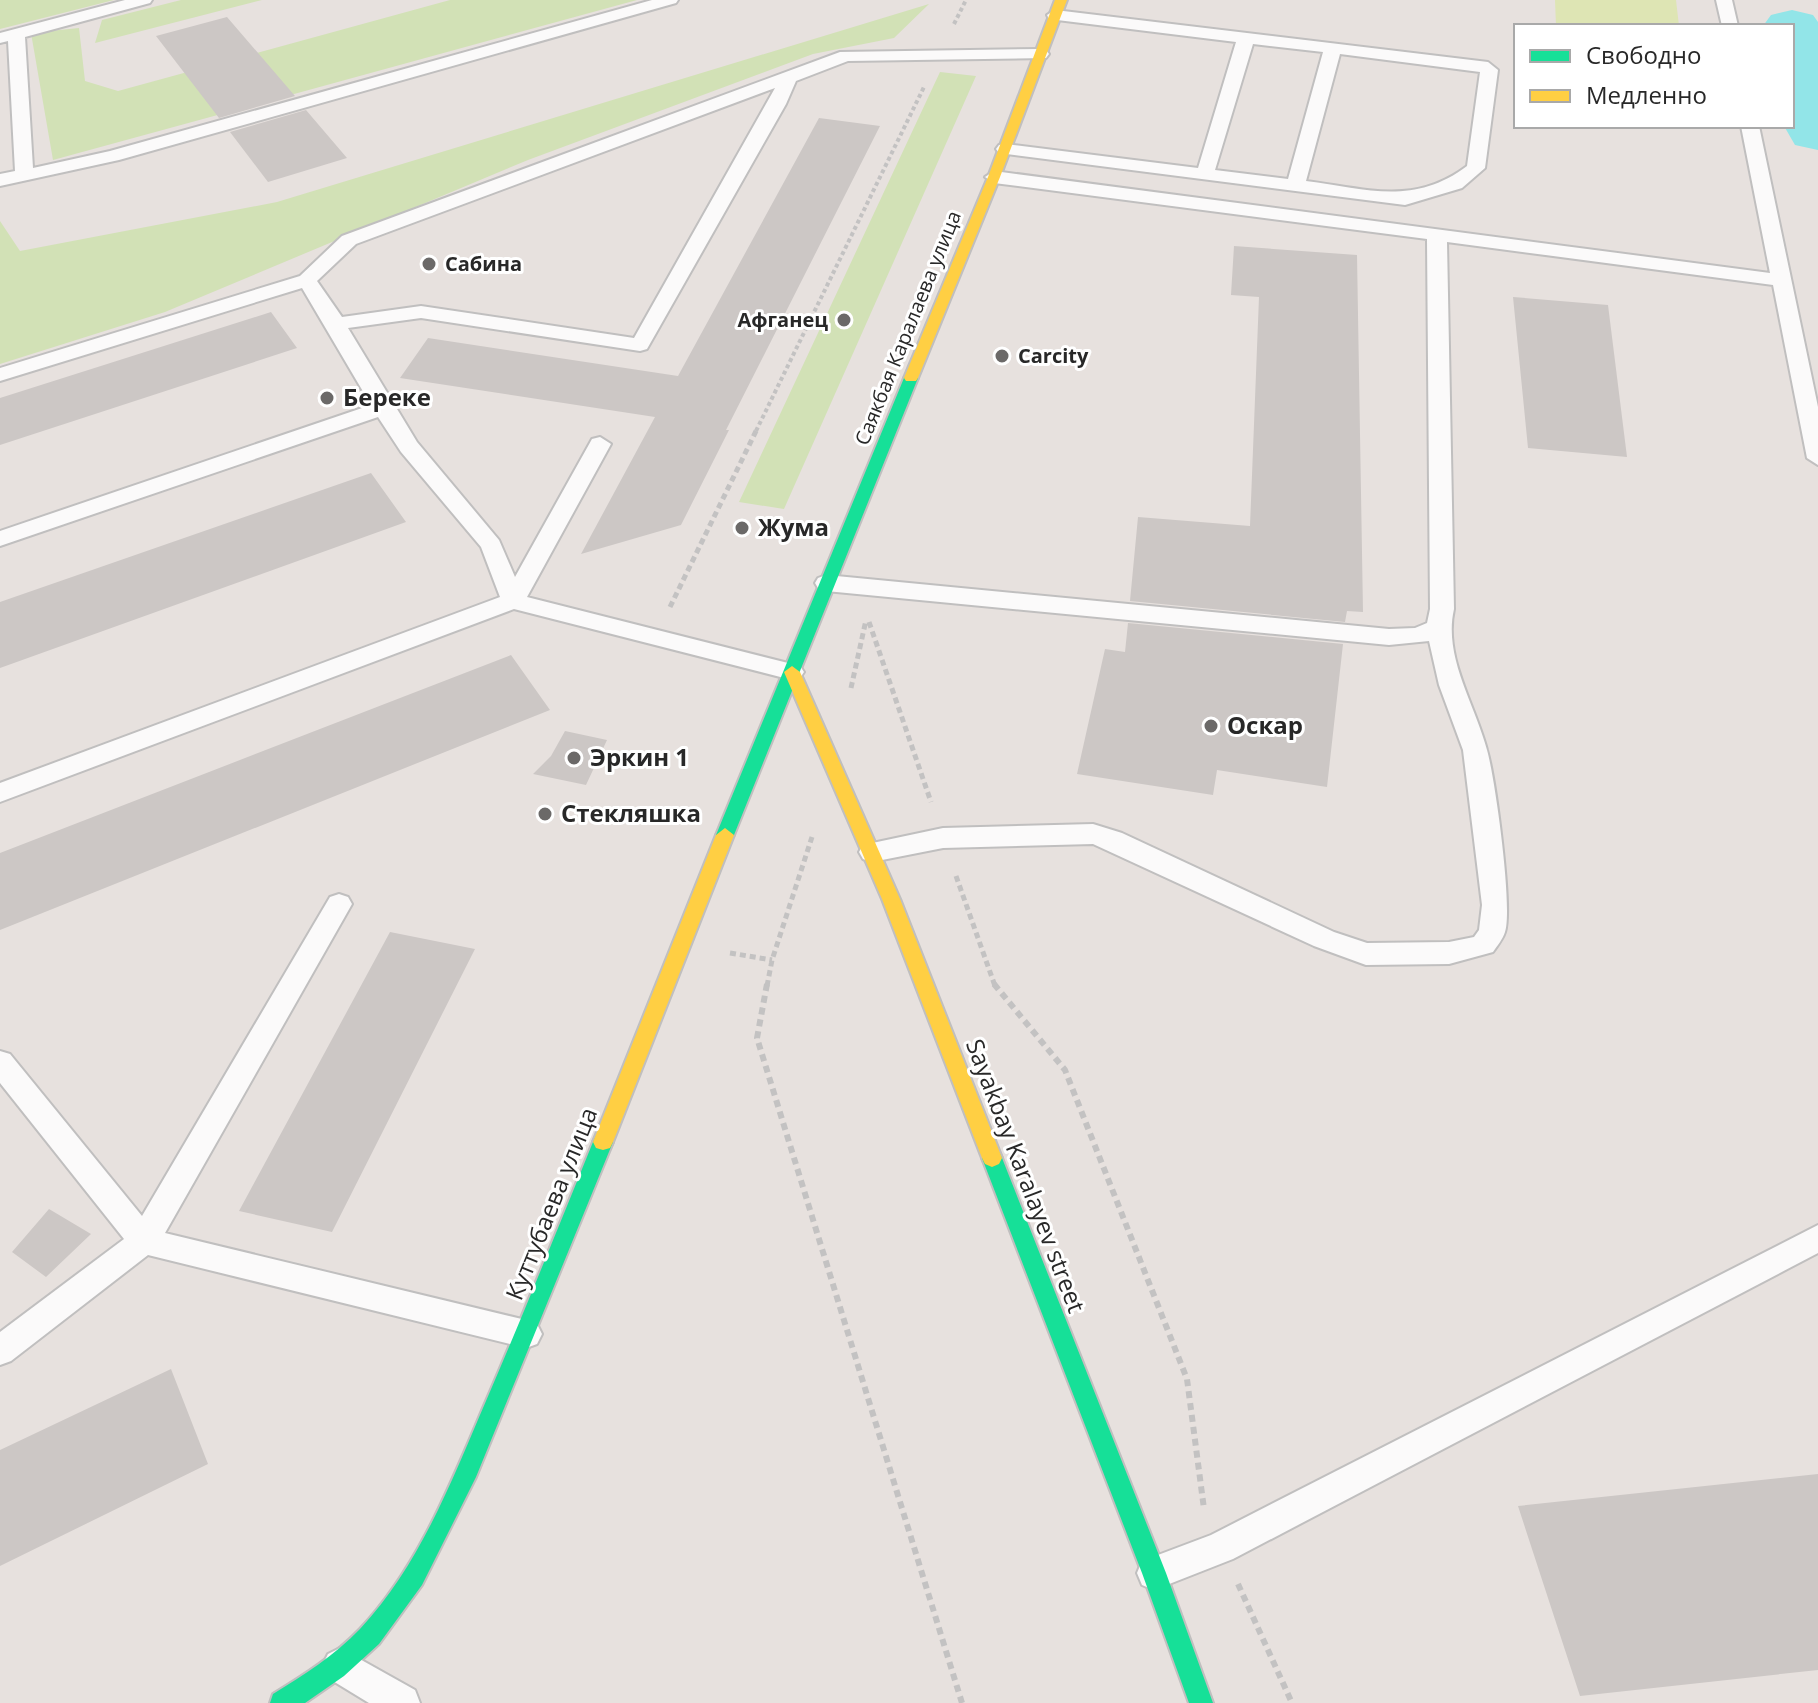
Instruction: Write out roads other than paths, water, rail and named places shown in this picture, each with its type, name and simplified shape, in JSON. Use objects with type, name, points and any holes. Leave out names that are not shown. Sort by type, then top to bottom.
[{"type":"main road","name":"Саякбая Каралаева улица","points":[[792,672],[994,177],[1058,8]]},
{"type":"main road","name":"Sayakbay Karalayev street","points":[[792,672],[872,852],[1154,1573],[1201,1703]]},
{"type":"main road","name":"Куттубаева улица","points":[[282,1703],[340,1666],[381,1624],[421,1567],[452,1506],[526,1334],[792,672]]},
{"type":"lane","points":[[24,176],[8,35],[144,0]]},
{"type":"lane","points":[[0,180],[113,156],[670,0]]},
{"type":"lane","points":[[1724,0],[1730,24]]},
{"type":"lane","points":[[1005,149],[1405,199],[1455,184],[1476,168],[1489,70],[1475,64],[1246,38],[1058,8]]},
{"type":"lane","points":[[1205,174],[1246,38]]},
{"type":"lane","points":[[1296,185],[1333,48]]},
{"type":"lane","points":[[0,375],[307,280],[349,240],[846,56],[1040,54]]},
{"type":"lane","points":[[336,324],[421,312],[640,345],[777,104],[788,78]]},
{"type":"lane","points":[[1750,128],[1818,458]]},
{"type":"lane","points":[[994,177],[1781,280]]},
{"type":"lane","points":[[872,852],[943,838],[1093,834],[1113,840],[1324,939],[1366,954],[1449,953],[1483,945],[1492,932],[1495,905],[1475,750],[1451,685],[1438,627],[1442,609],[1437,235]]},
{"type":"lane","points":[[307,280],[409,447],[491,545],[513,601]]},
{"type":"lane","points":[[0,539],[383,408]]},
{"type":"lane","points":[[513,601],[600,444]]},
{"type":"lane","points":[[826,583],[1389,637],[1419,636],[1438,627]]},
{"type":"lane","points":[[0,793],[513,601],[792,672]]},
{"type":"lane","points":[[0,1351],[144,1241],[339,904]]},
{"type":"lane","points":[[0,1062],[144,1241],[526,1334]]},
{"type":"lane","points":[[1154,1573],[1221,1547],[1818,1238]]},
{"type":"lane","points":[[340,1666],[402,1703]]},
{"type":"waterway","points":[[1794,36],[1818,131]]},
{"type":"place","name":"Сабина","points":[[429,264]]},
{"type":"place","name":"Афганец","points":[[844,320]]},
{"type":"place","name":"Carcity","points":[[1002,356]]},
{"type":"place","name":"Береке","points":[[327,398]]},
{"type":"place","name":"Жума","points":[[742,528]]},
{"type":"place","name":"Оскар","points":[[1211,726]]},
{"type":"place","name":"Эркин 1","points":[[574,758]]},
{"type":"place","name":"Стекляшка","points":[[545,814]]}]
